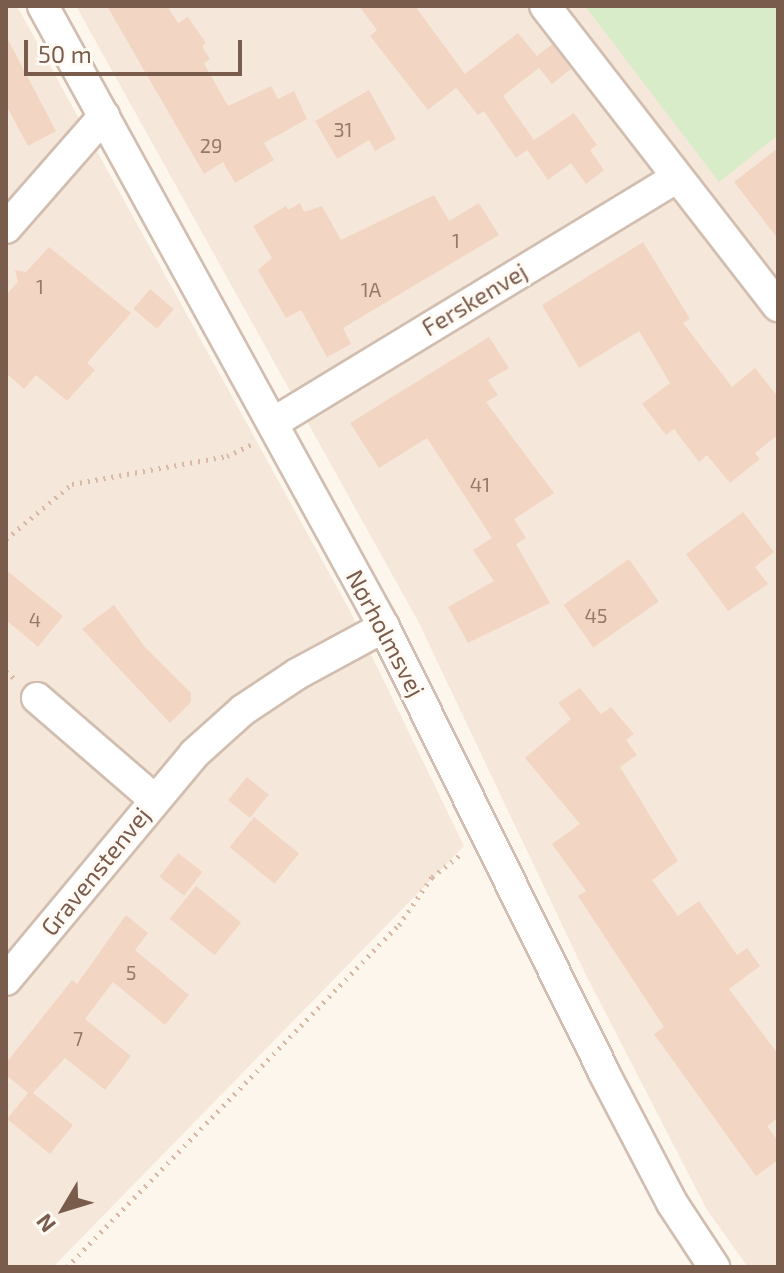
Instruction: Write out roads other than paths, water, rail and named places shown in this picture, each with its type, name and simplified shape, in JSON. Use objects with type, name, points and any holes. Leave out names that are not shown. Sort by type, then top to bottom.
[{"type":"street","name":"Nørholmsvej","points":[[43,6],[384,627],[603,1071],[672,1203],[714,1267]]},
{"type":"street","points":[[545,6],[778,306]]},
{"type":"street","points":[[6,228],[104,116]]},
{"type":"street","name":"Ferskenvej","points":[[273,423],[676,178]]},
{"type":"street","name":"Gravenstenvej","points":[[6,980],[154,799],[243,710],[384,627]]},
{"type":"street","name":"Gravenstenvej","points":[[37,698],[154,799]]}]
